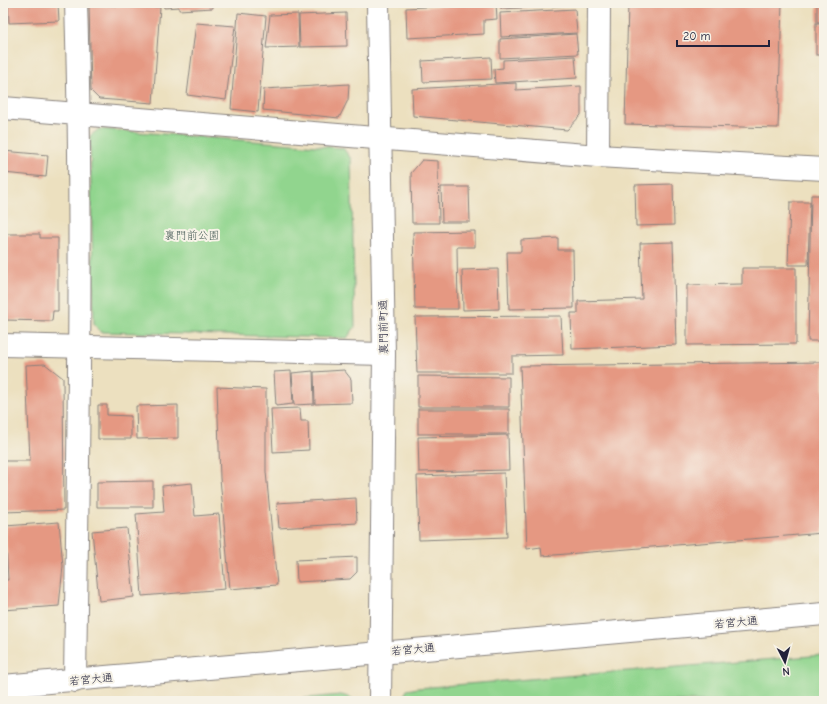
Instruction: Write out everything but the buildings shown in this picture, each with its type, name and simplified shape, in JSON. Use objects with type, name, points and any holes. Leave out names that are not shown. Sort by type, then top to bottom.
[{"type":"street","points":[[75,681],[80,347],[79,115],[76,3]]},
{"type":"street","name":"裏門前町通","points":[[378,3],[379,138],[384,354],[380,701]]},
{"type":"street","points":[[598,156],[599,3]]},
{"type":"street","points":[[3,108],[598,156],[824,169]]},
{"type":"street","points":[[3,345],[384,354]]},
{"type":"street","name":"若宮大通","points":[[3,686],[75,681],[381,652],[824,614]]},
{"type":"green space","name":"裏門前公園","points":[[99,129],[343,148],[351,159],[355,327],[347,338],[101,332],[94,324],[90,136]]},
{"type":"green space","points":[[824,655],[824,701],[401,701],[407,690],[418,688]]},
{"type":"green space","points":[[341,695],[352,698],[355,701],[274,701]]}]
